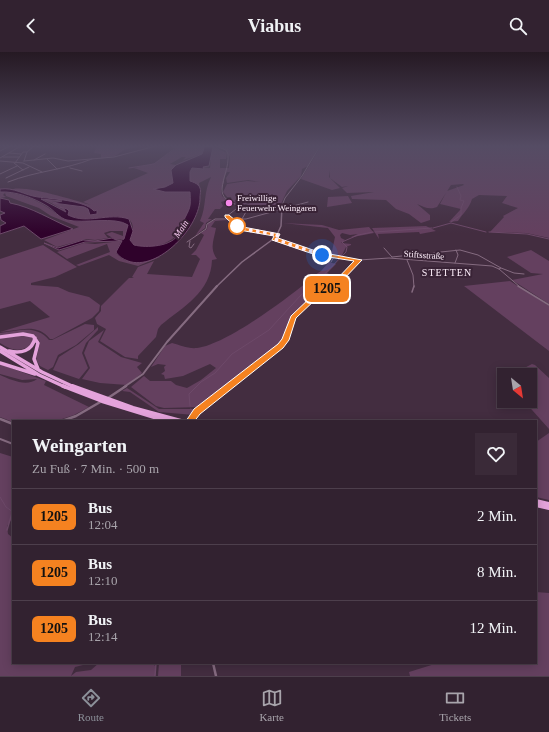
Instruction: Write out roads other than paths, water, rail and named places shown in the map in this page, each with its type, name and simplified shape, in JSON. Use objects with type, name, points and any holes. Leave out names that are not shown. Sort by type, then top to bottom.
[{"type":"highway","points":[[0,337],[27,334],[36,338],[38,344],[34,361],[43,375]]},
{"type":"highway","points":[[6,351],[17,352],[27,350],[33,346],[36,338]]},
{"type":"highway","points":[[0,347],[43,375]]},
{"type":"highway","points":[[0,351],[43,375],[107,403],[164,420]]},
{"type":"highway","points":[[0,363],[43,375],[110,401],[177,420]]},
{"type":"highway","points":[[537,501],[549,504]]},
{"type":"highway","points":[[537,505],[549,508]]},
{"type":"street","points":[[6,178],[12,175]]},
{"type":"street","points":[[8,182],[14,175]]},
{"type":"street","points":[[12,179],[29,175]]},
{"type":"street","points":[[227,175],[222,189],[225,197],[247,210],[242,219]]},
{"type":"street","points":[[64,420],[86,410],[122,389],[143,374],[185,321],[222,280],[242,262],[278,235],[282,222],[281,208],[287,194],[303,175]]},
{"type":"street","points":[[188,242],[206,229],[206,224],[210,221],[242,219],[308,202]]},
{"type":"street","points":[[278,235],[239,228],[227,216],[239,206],[281,208]]},
{"type":"street","name":"Stiftsstraße","points":[[274,239],[329,256],[341,258],[359,260],[392,258],[492,266],[514,273],[524,274]]},
{"type":"street","points":[[190,241],[188,247],[192,248],[194,244]]},
{"type":"street","points":[[384,248],[392,258],[456,250],[478,255],[500,269],[513,282],[549,305]]},
{"type":"street","points":[[455,263],[458,255],[456,250]]},
{"type":"street","points":[[330,262],[334,257]]},
{"type":"street","points":[[192,417],[232,383],[275,351],[285,340],[293,318],[315,296],[341,279],[359,260]]},
{"type":"street","points":[[407,260],[414,273],[414,287],[412,292]]},
{"type":"street","points":[[0,419],[12,424]]},
{"type":"street","points":[[0,439],[12,444]]},
{"type":"street","points":[[213,664],[216,676]]},
{"type":"water","name":"Main","points":[[172,175],[190,175],[190,181],[198,185],[200,188],[198,209],[186,233],[176,244],[152,260],[140,263],[128,261],[121,258],[117,254],[116,252],[122,241],[85,242],[59,250],[44,243],[58,248],[83,240],[95,241],[112,238],[121,240],[124,239],[128,225],[115,221],[67,220],[61,218],[47,206],[36,200],[18,194],[0,192],[0,189],[10,189],[38,197],[76,202],[90,207],[94,211],[97,210],[97,214],[90,215],[88,209],[84,207],[53,203],[62,201],[41,199],[66,212],[60,207],[67,209],[69,211],[68,215],[76,218],[91,219],[121,217],[129,219],[133,231],[130,240],[134,245],[152,246],[165,244],[176,238],[190,208],[190,192],[165,192],[153,189],[165,187],[173,183]]},
{"type":"water","points":[[0,198],[9,200],[10,203],[34,211],[73,229],[41,239],[24,226],[0,234],[0,226],[6,223],[1,220],[0,215],[5,213],[0,211]]},
{"type":"waterway","points":[[451,222],[461,215],[461,208],[464,201],[460,200],[461,196],[457,187]]},
{"type":"waterway","points":[[433,228],[451,223],[486,232]]},
{"type":"waterway","points":[[375,232],[432,228]]},
{"type":"waterway","points":[[315,284],[346,252],[347,247],[342,242],[358,235],[373,232]]},
{"type":"waterway","points":[[489,232],[527,234],[549,239]]},
{"type":"waterway","points":[[190,406],[189,394],[201,382],[215,373],[232,354],[269,330],[301,295],[314,284]]},
{"type":"waterway","points":[[191,409],[193,413],[191,418]]},
{"type":"waterway","points":[[0,497],[6,507],[12,511]]},
{"type":"waterway","points":[[7,530],[12,513]]},
{"type":"waterway","points":[[155,676],[156,664]]},
{"type":"place","name":"Freiwillige Feuerwehr Weingaren","points":[[229,203]]},
{"type":"district","name":"STETTEN","points":[[447,272]]}]
